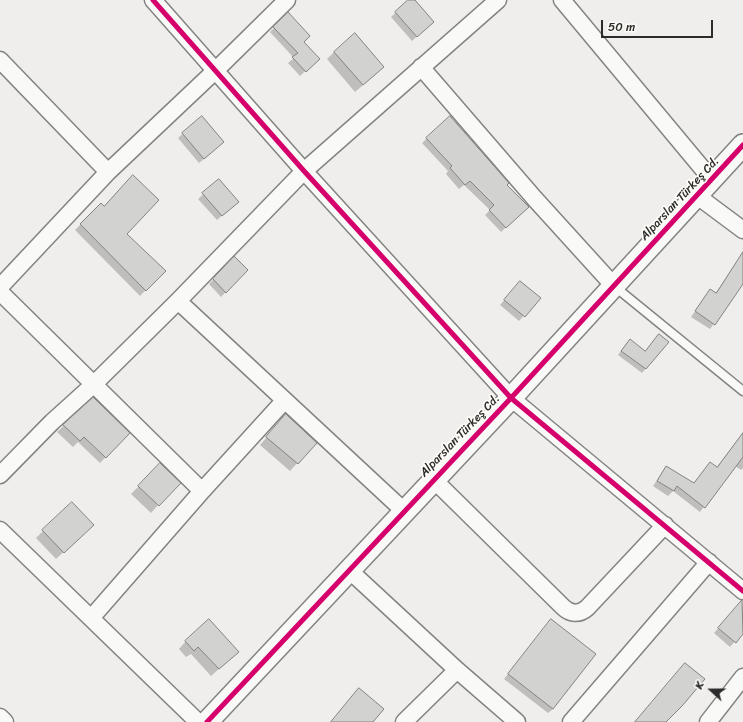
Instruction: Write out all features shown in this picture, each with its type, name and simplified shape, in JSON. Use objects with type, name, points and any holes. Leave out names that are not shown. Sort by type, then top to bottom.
[{"type":"street","points":[[153,0],[304,171],[510,398],[743,591]]},
{"type":"street","points":[[0,287],[108,172],[216,70],[287,0]]},
{"type":"street","points":[[0,475],[52,422],[93,385],[178,301],[304,171],[498,0]]},
{"type":"street","points":[[562,0],[712,180]]},
{"type":"street","points":[[0,60],[108,172]]},
{"type":"street","points":[[421,67],[535,199],[614,286]]},
{"type":"street","name":"Alparslan Türkeş Cd.","points":[[207,722],[510,398],[743,145]]},
{"type":"street","points":[[696,195],[743,230]]},
{"type":"street","points":[[0,292],[93,385],[202,490]]},
{"type":"street","points":[[178,301],[404,511]]},
{"type":"street","points":[[92,617],[202,490],[284,401]]},
{"type":"street","points":[[433,479],[563,607],[571,613],[580,612],[587,608],[665,525]]},
{"type":"street","points":[[0,530],[92,617],[198,722]]},
{"type":"street","points":[[571,722],[709,562]]},
{"type":"street","points":[[349,570],[457,670],[517,722]]},
{"type":"street","points":[[404,722],[457,670]]},
{"type":"street","points":[[708,722],[743,677]]},
{"type":"street","points":[[0,717],[5,722]]},
{"type":"lane","points":[[614,286],[743,391]]},
{"type":"building","points":[[408,0],[415,0],[434,22],[417,37],[395,12]]},
{"type":"building","points":[[288,12],[310,36],[304,42],[320,59],[306,72],[292,57],[298,53],[273,27]]},
{"type":"building","points":[[355,33],[384,67],[363,85],[334,52]]},
{"type":"building","points":[[202,116],[224,142],[204,159],[182,133]]},
{"type":"building","points":[[450,116],[509,183],[507,185],[529,207],[506,228],[489,210],[494,205],[470,181],[465,185],[450,168],[452,166],[426,138]]},
{"type":"building","points":[[133,175],[159,200],[127,234],[166,271],[146,291],[80,224],[101,203],[104,206]]},
{"type":"building","points":[[219,179],[239,202],[222,216],[202,193]]},
{"type":"building","points":[[743,252],[743,284],[715,325],[695,311],[710,289],[716,293]]},
{"type":"building","points":[[234,256],[248,270],[226,293],[213,279]]},
{"type":"building","points":[[520,281],[541,298],[525,317],[504,300]]},
{"type":"building","points":[[659,334],[669,342],[646,369],[621,351],[630,339],[645,351]]},
{"type":"building","points":[[93,397],[130,433],[106,458],[84,437],[80,441],[63,425]]},
{"type":"building","points":[[286,414],[317,443],[298,464],[266,437]]},
{"type":"building","points":[[743,433],[743,457],[705,508],[677,486],[674,491],[657,481],[666,466],[694,483],[710,462],[717,467]]},
{"type":"building","points":[[160,463],[181,483],[159,506],[138,486]]},
{"type":"building","points":[[72,502],[94,525],[64,553],[42,530]]},
{"type":"building","points":[[742,600],[743,634],[736,643],[718,628]]},
{"type":"building","points":[[209,619],[239,652],[219,669],[198,647],[194,651],[185,641]]},
{"type":"building","points":[[551,619],[596,654],[553,709],[508,674]]},
{"type":"building","points":[[685,663],[705,679],[666,722],[635,722]]},
{"type":"building","points":[[359,688],[384,709],[373,722],[331,722]]},
{"type":"cycle path","points":[[153,0],[304,171],[511,398],[743,591]]},
{"type":"cycle path","points":[[207,722],[511,398],[743,145]]}]
